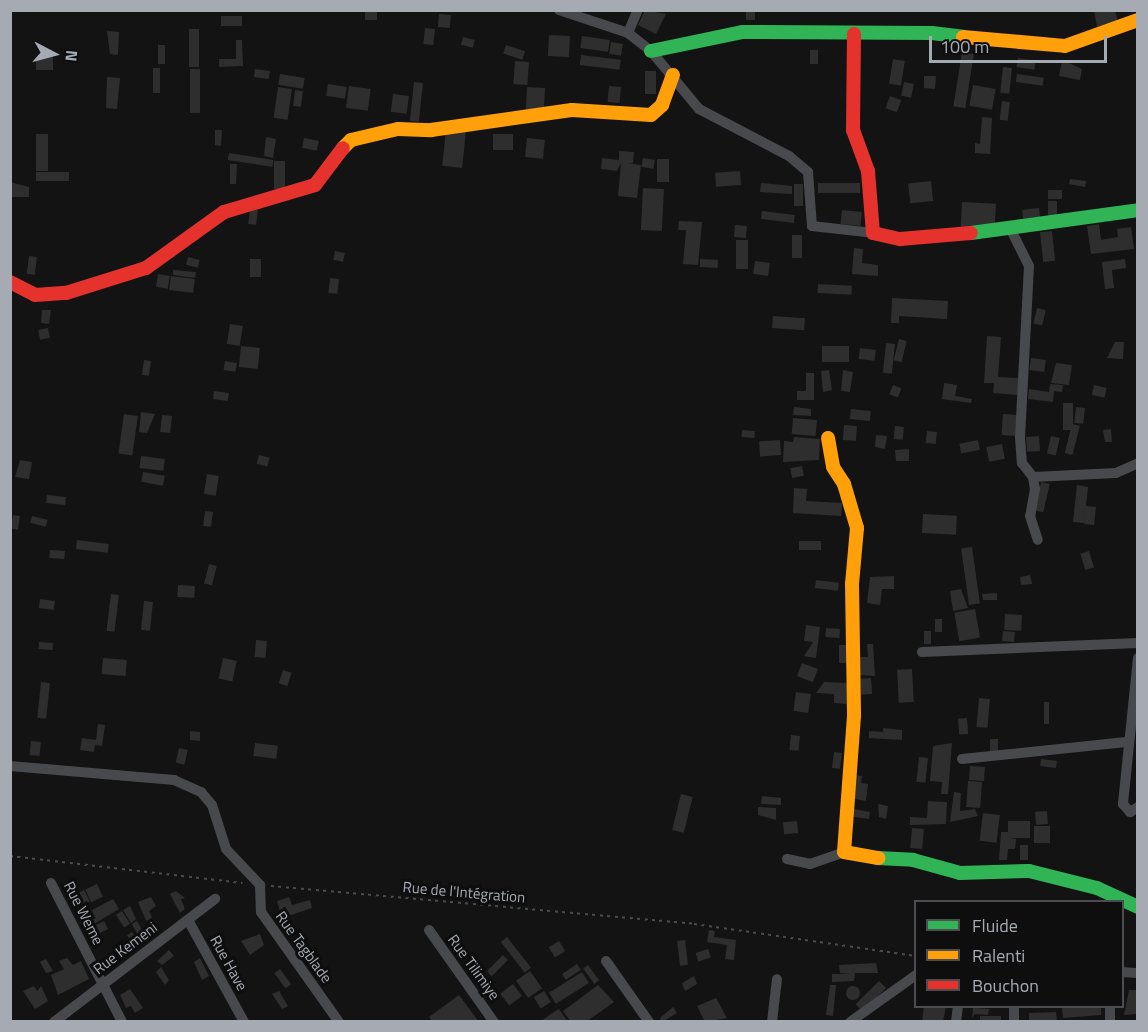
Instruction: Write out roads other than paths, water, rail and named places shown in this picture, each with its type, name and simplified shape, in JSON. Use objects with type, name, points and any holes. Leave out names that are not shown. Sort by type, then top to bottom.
[{"type":"street","points":[[559,10],[628,33],[651,51],[699,109],[789,156],[808,172],[812,226],[873,233],[900,239],[1011,230],[1137,210]]},
{"type":"street","points":[[628,33],[638,10]]},
{"type":"street","points":[[651,51],[743,32],[932,33],[1016,45],[1065,46],[1137,20]]},
{"type":"street","points":[[854,34],[853,130],[868,171],[873,233]]},
{"type":"street","points":[[10,282],[35,295],[66,293],[146,268],[224,212],[315,185],[326,165],[351,140],[399,129],[431,130],[572,110],[651,115],[662,105],[673,75]]},
{"type":"street","points":[[1011,230],[1029,266],[1020,437],[1022,464],[1033,477],[1029,516],[1038,540]]},
{"type":"street","points":[[828,438],[833,467],[844,484],[858,528],[853,575],[854,716],[844,852]]},
{"type":"street","points":[[1033,477],[1116,473],[1137,463]]},
{"type":"street","points":[[922,652],[1137,643]]},
{"type":"street","points":[[1137,658],[1125,742],[1123,804],[1130,812],[1137,807]]},
{"type":"street","points":[[962,759],[1125,742]]},
{"type":"street","name":"Rue Tagblade","points":[[10,766],[174,780],[201,792],[212,805],[226,849],[260,885],[261,912],[339,1022]]},
{"type":"street","points":[[787,859],[810,864],[844,852]]},
{"type":"street","points":[[844,852],[852,857],[913,860],[960,873],[1029,871],[1097,888],[1122,900]]},
{"type":"street","name":"Rue Weme","points":[[51,883],[122,1022]]},
{"type":"street","name":"Rue Kemeni","points":[[54,1022],[215,899]]},
{"type":"street","name":"Rue Have","points":[[188,920],[244,1022]]},
{"type":"street","name":"Rue Tilimiye","points":[[429,930],[494,1022]]},
{"type":"street","points":[[606,961],[649,1022]]},
{"type":"street","points":[[854,1020],[914,976]]},
{"type":"street","points":[[772,1022],[777,979]]}]
